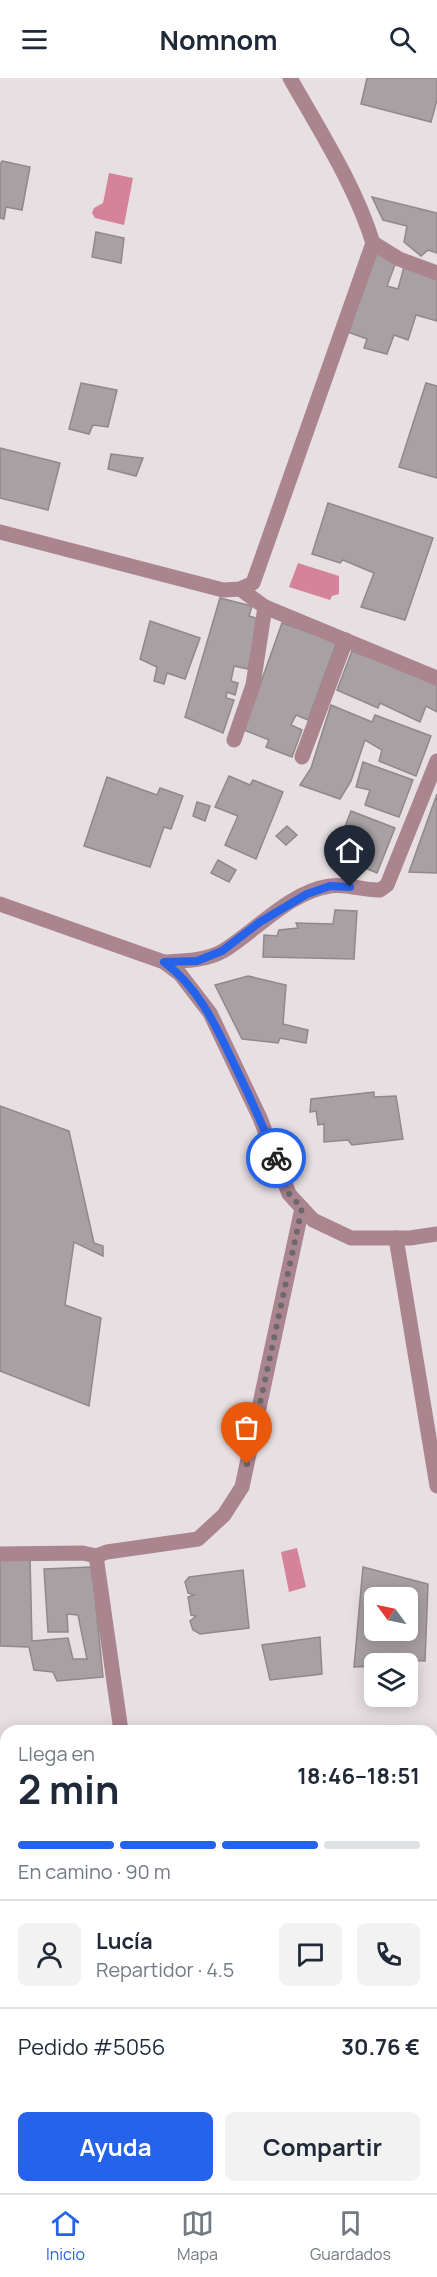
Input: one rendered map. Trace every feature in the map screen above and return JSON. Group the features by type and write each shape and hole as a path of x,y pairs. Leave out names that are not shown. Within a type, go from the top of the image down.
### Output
{"street":[{"path":"0,532 223,590 240,589 253,583 268,546 373,243 367,222 290,78"},
{"path":"373,243 399,260 437,273"},
{"path":"240,589 265,607 437,678"},
{"path":"234,740 253,685 265,607"},
{"path":"302,757 346,640"},
{"path":"164,962 197,961 222,951 260,922 307,894 330,886 380,890 387,885 437,761"},
{"path":"0,904 164,962 180,974 210,1013 260,1118 289,1194 313,1220 351,1238 396,1238 437,1233"},
{"path":"0,1554 83,1553 96,1556 107,1552 198,1539 224,1515 242,1487 302,1208"},
{"path":"396,1238 437,1486"},
{"path":"96,1556 120,1725"}],"shaded area":[{"path":"109,173 133,178 124,225 95,218 92,213 94,208 103,203"},
{"path":"298,563 339,576 339,594 332,596 330,600 289,587"},
{"path":"297,1548 306,1587 289,1592 281,1552"}],"building":[{"path":"367,78 437,78 437,100 431,122 361,104"},
{"path":"2,161 30,167 22,210 6,207 4,219 0,218 0,165"},
{"path":"372,197 437,213 437,253 428,250 421,256 404,242 407,226 383,220"},
{"path":"96,232 124,238 121,263 92,257"},
{"path":"378,250 396,262 387,286 398,289 404,267 437,276 437,321 416,315 408,340 394,335 387,354 364,348 367,339 348,332"},
{"path":"81,383 117,390 108,427 93,425 89,434 69,429"},
{"path":"426,383 437,386 437,478 399,467"},
{"path":"0,448 60,463 48,510 0,498"},
{"path":"111,454 143,458 136,476 108,469"},
{"path":"328,503 433,538 405,620 361,607 374,573 343,560 340,563 312,554"},
{"path":"220,598 252,606 249,616 259,619 248,669 234,666 231,681 238,683 235,695 227,692 226,698 234,700 223,733 185,717"},
{"path":"150,621 200,638 185,679 167,673 164,684 154,681 157,667 140,659"},
{"path":"282,623 337,642 308,720 296,715 291,725 302,730 292,757 266,747 269,740 244,730"},
{"path":"352,651 437,682 437,712 426,706 420,722 380,703 378,708 337,690"},
{"path":"331,705 372,722 375,715 431,736 416,776 379,761 382,750 365,740 351,781 340,799 300,785 311,768"},
{"path":"363,762 413,780 399,817 365,805 370,790 356,787"},
{"path":"229,776 250,785 253,780 283,792 256,859 225,845 238,816 215,807"},
{"path":"107,777 157,795 160,788 183,796 171,829 164,827 150,867 84,846"},
{"path":"437,794 437,873 409,872"},
{"path":"197,802 210,806 205,821 193,816"},
{"path":"351,811 395,828 377,873 334,855"},
{"path":"287,826 297,835 286,845 276,836"},
{"path":"218,860 236,870 229,882 211,873"},
{"path":"335,910 357,911 354,959 263,957 264,935 277,936 279,930 298,928 296,923 333,924"},
{"path":"248,976 286,985 283,1024 308,1030 306,1043 280,1038 278,1043 242,1039 215,985"},
{"path":"374,1092 374,1097 396,1096 403,1139 352,1145 348,1140 324,1142 324,1124 318,1125 316,1111 310,1112 311,1099"},
{"path":"0,1106 69,1131 94,1243 103,1246 103,1256 74,1242 65,1305 101,1318 89,1406 0,1371"},
{"path":"0,1558 30,1558 32,1641 68,1638 73,1659 87,1659 78,1615 67,1614 68,1632 48,1632 44,1569 92,1567 103,1677 57,1681 53,1672 34,1670 29,1647 0,1646"},
{"path":"363,1567 428,1584 425,1661 418,1661 418,1653 364,1653 364,1667 354,1667"},
{"path":"243,1570 249,1628 200,1634 193,1630 190,1621 196,1616 191,1615 188,1597 194,1595 188,1593 185,1582 189,1577"},
{"path":"320,1637 322,1674 270,1680 262,1645"}],"way so far":[{"path":"247,1464 270,1347 302,1208 289,1194 276,1158"}],"route":[{"path":"276,1158 260,1118 210,1013 180,974 164,962 197,961 222,951 260,922 307,894 330,886 350,887"}]}
